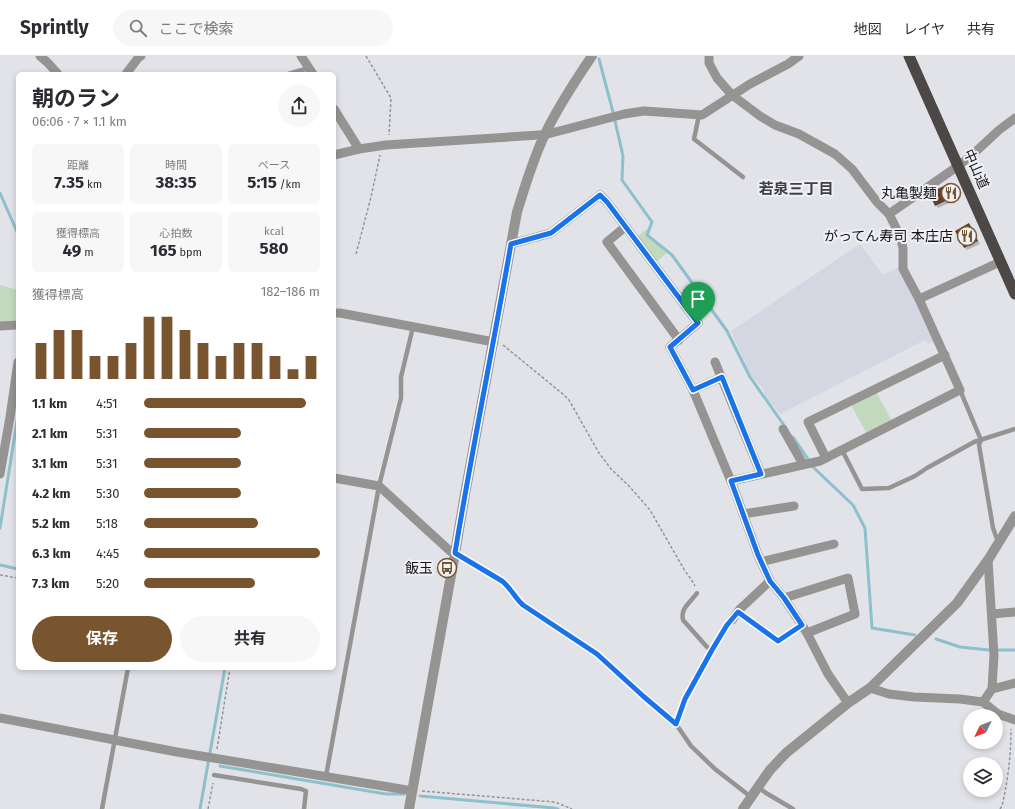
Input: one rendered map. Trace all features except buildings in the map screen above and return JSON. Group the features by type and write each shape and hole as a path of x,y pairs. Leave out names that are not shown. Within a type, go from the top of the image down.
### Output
{"highway":[{"name":"中山道","path":"909,56 1015,294"}],"street":[{"path":"40,56 48,62 56,72"},
{"path":"128,72 141,56"},
{"path":"301,56 311,71"},
{"path":"409,809 517,212 544,135 566,95 592,56"},
{"path":"709,56 709,63 717,78 732,95 760,116 775,125 799,134 835,154 852,169 877,202 889,214 900,236 903,248 903,270 919,299 960,390 826,458 731,481"},
{"path":"336,155 384,145 544,135 624,114 644,111 702,115 750,84 788,64 799,56"},
{"path":"336,111 359,149"},
{"path":"889,214 958,166 1015,118"},
{"path":"511,244 551,233 600,195 607,202 698,323 670,347 693,390 731,481 761,562 770,581 784,598 802,625 828,674 848,703"},
{"path":"625,227 607,242 679,340"},
{"path":"919,299 1000,262"},
{"path":"336,313 494,342"},
{"path":"0,326 16,324"},
{"path":"826,458 808,422 945,355"},
{"path":"715,362 761,474"},
{"path":"0,474 16,376"},
{"path":"693,390 722,377"},
{"path":"783,430 809,463"},
{"path":"336,478 379,486 450,551 455,553"},
{"path":"743,514 794,506"},
{"path":"743,809 770,770 786,753 848,703 870,688 957,604 988,560 1015,516"},
{"path":"761,562 834,544"},
{"path":"988,560 994,655 992,689"},
{"path":"784,598 848,578 855,614 807,633"},
{"path":"732,620 740,609 770,581"},
{"path":"992,614 1015,612"},
{"path":"983,702 992,689 1015,683"},
{"path":"870,688 889,694 983,702 998,714 1013,719"},
{"path":"0,718 217,758 412,790"}],"lane":[{"path":"699,115 694,139 743,177"},
{"path":"326,776 379,486 401,398 401,377 413,327"},
{"path":"960,390 981,440 980,445 993,528 998,544"},
{"path":"842,450 862,489 889,488 915,476 974,442 1015,429"},
{"path":"455,553 502,581 509,587 523,605 597,654 676,724 691,746 715,769 751,797"},
{"path":"697,593 682,612 683,620 707,647 712,650"},
{"path":"738,612 778,641 802,625"},
{"path":"676,724 685,699 712,650 727,625 732,620"},
{"path":"102,809 128,670"},
{"path":"214,775 301,789 306,791 304,809"},
{"path":"758,787 793,809"}],"path":[{"path":"356,254 371,197 380,152 384,145 391,98 366,56"},
{"path":"494,342 502,344 569,400 599,453 611,469 640,498 653,514 691,579 697,593"},
{"path":"0,575 16,578"},
{"path":"217,758 230,670"},
{"path":"1000,809 1007,783 1013,719"},
{"path":"208,809 214,775"},
{"path":"412,790 555,802 572,809"}],"shaded area":[{"path":"860,244 883,275 899,267 934,342 928,344 925,340 780,414 767,399 762,387 751,376 731,331"}],"green space":[{"path":"648,228 646,236 667,253 656,262 637,237"},
{"path":"0,285 16,289 16,322 0,323"},
{"path":"876,392 892,421 867,434 851,405"}],"waterway":[{"path":"599,59 613,112"},
{"path":"615,121 623,156 622,180 652,222 647,235 672,255 727,331 750,377 786,428"},
{"path":"0,193 16,229"},
{"path":"0,528 16,428"},
{"path":"793,437 814,468 853,505 865,528 872,628 915,635"},
{"path":"0,565 16,569"},
{"path":"936,639 960,647 989,650"},
{"path":"999,650 1015,650"},
{"path":"200,809 225,670"},
{"path":"220,766 386,794 404,794"},
{"path":"420,796 558,809"}],"place":[{"name":"丸亀製麺","path":"951,193"},
{"name":"がってん寿司 本庄店","path":"967,236"},
{"name":"飯玉","path":"447,568"}],"district":[{"name":"若泉三丁目","path":"796,189"}],"route":[{"path":"600,195 607,202 698,323 670,347 693,390 722,377 761,474 731,481 758,555 770,581 784,598 802,625 778,641 738,612 727,625 712,650 685,699 676,724 597,654 523,605 509,587 502,581 455,553 511,244 551,233 600,195"}]}
